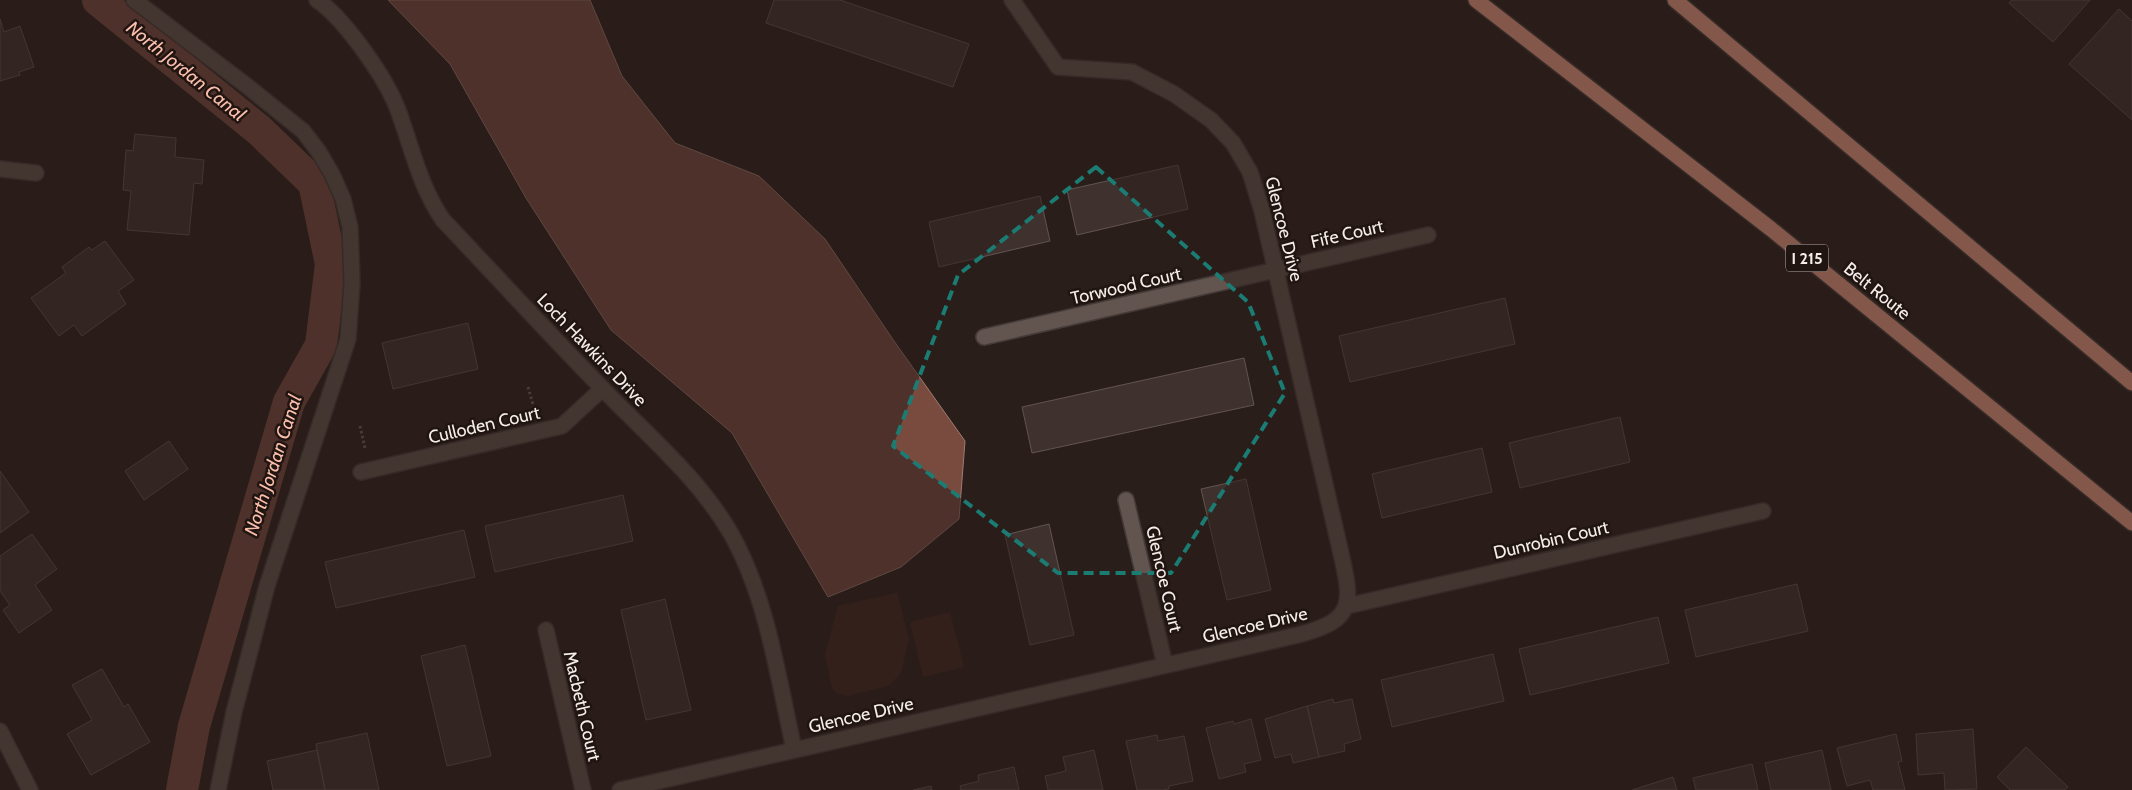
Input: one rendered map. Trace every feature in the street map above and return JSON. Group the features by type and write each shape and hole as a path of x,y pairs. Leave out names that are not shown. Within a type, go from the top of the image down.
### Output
{"highway":[{"name":"Belt Route","path":"1476,0 1771,229 2132,523"},
{"path":"1675,0 2132,383"}],"street":[{"path":"134,0 303,131 319,152 332,174 343,199 350,227 352,283 348,339 267,586 234,712 218,790"},
{"name":"Loch Hawkins Drive","path":"317,0 325,6 359,45 381,76 398,108 425,190 443,220 602,388 673,458 712,505 730,532 744,561 760,606 794,749"},
{"name":"Glencoe Drive","path":"620,790 1315,631 1330,625 1347,606 1348,591 1342,559 1262,211 1250,172 1233,143 1211,120 1174,94 1132,72 1058,67 1012,0"},
{"path":"0,169 36,173"},
{"name":"Fife Court","path":"1276,270 1428,235"},
{"name":"Torwood Court","path":"984,337 1276,270"},
{"name":"Culloden Court","path":"361,472 562,426 602,388"},
{"name":"Glencoe Court","path":"1126,500 1164,665"},
{"name":"Dunrobin Court","path":"1347,606 1763,511"},
{"name":"Macbeth Court","path":"546,630 583,790"},
{"path":"0,731 30,790"}],"highlighted area":[{"path":"1096,167 1248,302 1285,393 1171,573 1058,573 893,446 958,275"}],"shaded area":[{"path":"388,0 590,0 622,76 675,143 759,176 825,239 965,441 959,519 901,567 828,597 732,433 611,330 526,198 450,64"},
{"path":"897,593 909,639 901,673 888,686 847,696 836,693 832,688 825,654 838,606"},
{"path":"950,612 964,667 923,677 910,622"}],"building":[{"path":"774,0 840,0 969,44 953,87 766,23"},
{"path":"2012,0 2090,0 2053,42 2009,3"},
{"path":"2119,9 2132,21 2132,120 2069,64"},
{"path":"0,19 4,32 20,26 34,67 19,72 20,75 0,81"},
{"path":"135,134 176,138 175,157 204,160 202,184 194,183 189,235 127,230 131,191 123,190 126,150 133,151"},
{"path":"1178,165 1188,209 1077,235 1067,190"},
{"path":"1040,196 1050,241 939,267 929,222"},
{"path":"105,241 134,280 118,291 126,304 82,336 74,325 59,336 31,298 66,273 62,267 89,247 92,250"},
{"path":"1505,298 1515,344 1350,382 1339,336"},
{"path":"468,323 478,369 393,389 382,343"},
{"path":"1244,358 1254,405 1032,453 1022,407"},
{"path":"1620,417 1630,462 1520,488 1509,443"},
{"path":"169,441 188,469 144,500 125,471"},
{"path":"1482,448 1492,492 1382,518 1372,474"},
{"path":"0,471 29,512 0,533"},
{"path":"1246,479 1271,590 1227,600 1201,489"},
{"path":"623,495 633,541 495,572 485,526"},
{"path":"1049,524 1074,635 1030,645 1005,535"},
{"path":"464,530 475,577 336,608 325,562"},
{"path":"32,534 57,569 35,585 52,610 19,633 3,610 10,605 0,591 0,556"},
{"path":"1797,584 1808,631 1696,657 1685,610"},
{"path":"665,599 691,710 646,720 621,610"},
{"path":"1658,617 1669,663 1530,695 1519,649"},
{"path":"465,645 491,756 447,766 421,656"},
{"path":"1493,654 1504,701 1392,727 1381,680"},
{"path":"102,669 124,707 128,704 150,742 91,775 67,734 92,720 72,685"},
{"path":"1333,699 1334,703 1352,699 1361,739 1344,744 1345,751 1319,757 1307,706"},
{"path":"1307,706 1319,757 1293,763 1291,754 1275,758 1265,719"},
{"path":"1251,719 1261,760 1244,764 1246,772 1219,779 1206,728 1233,721 1234,724"},
{"path":"1973,729 1977,789 1945,790 1944,773 1918,775 1916,734"},
{"path":"367,733 379,790 325,790 316,744"},
{"path":"1896,734 1902,761 1898,762 1905,790 1873,790 1870,780 1847,786 1837,748"},
{"path":"1157,735 1158,741 1184,736 1193,781 1169,786 1169,789 1163,790 1137,790 1126,741"},
{"path":"2026,747 2068,787 2065,790 2010,790 1997,777"},
{"path":"317,750 325,790 273,790 267,761"},
{"path":"1094,750 1103,790 1048,790 1045,776 1066,771 1063,757"},
{"path":"1822,750 1831,790 1771,790 1765,763"},
{"path":"1752,764 1758,790 1696,790 1693,778"},
{"path":"1014,767 1019,790 961,790 960,786 979,781 978,775"},
{"path":"1673,777 1677,790 1632,790"},
{"path":"931,786 932,790 913,790"}],"waterway":[{"name":"North Jordan Canal","path":"98,0 259,130 314,183 331,264 321,345 289,402 194,726 182,790"}]}
